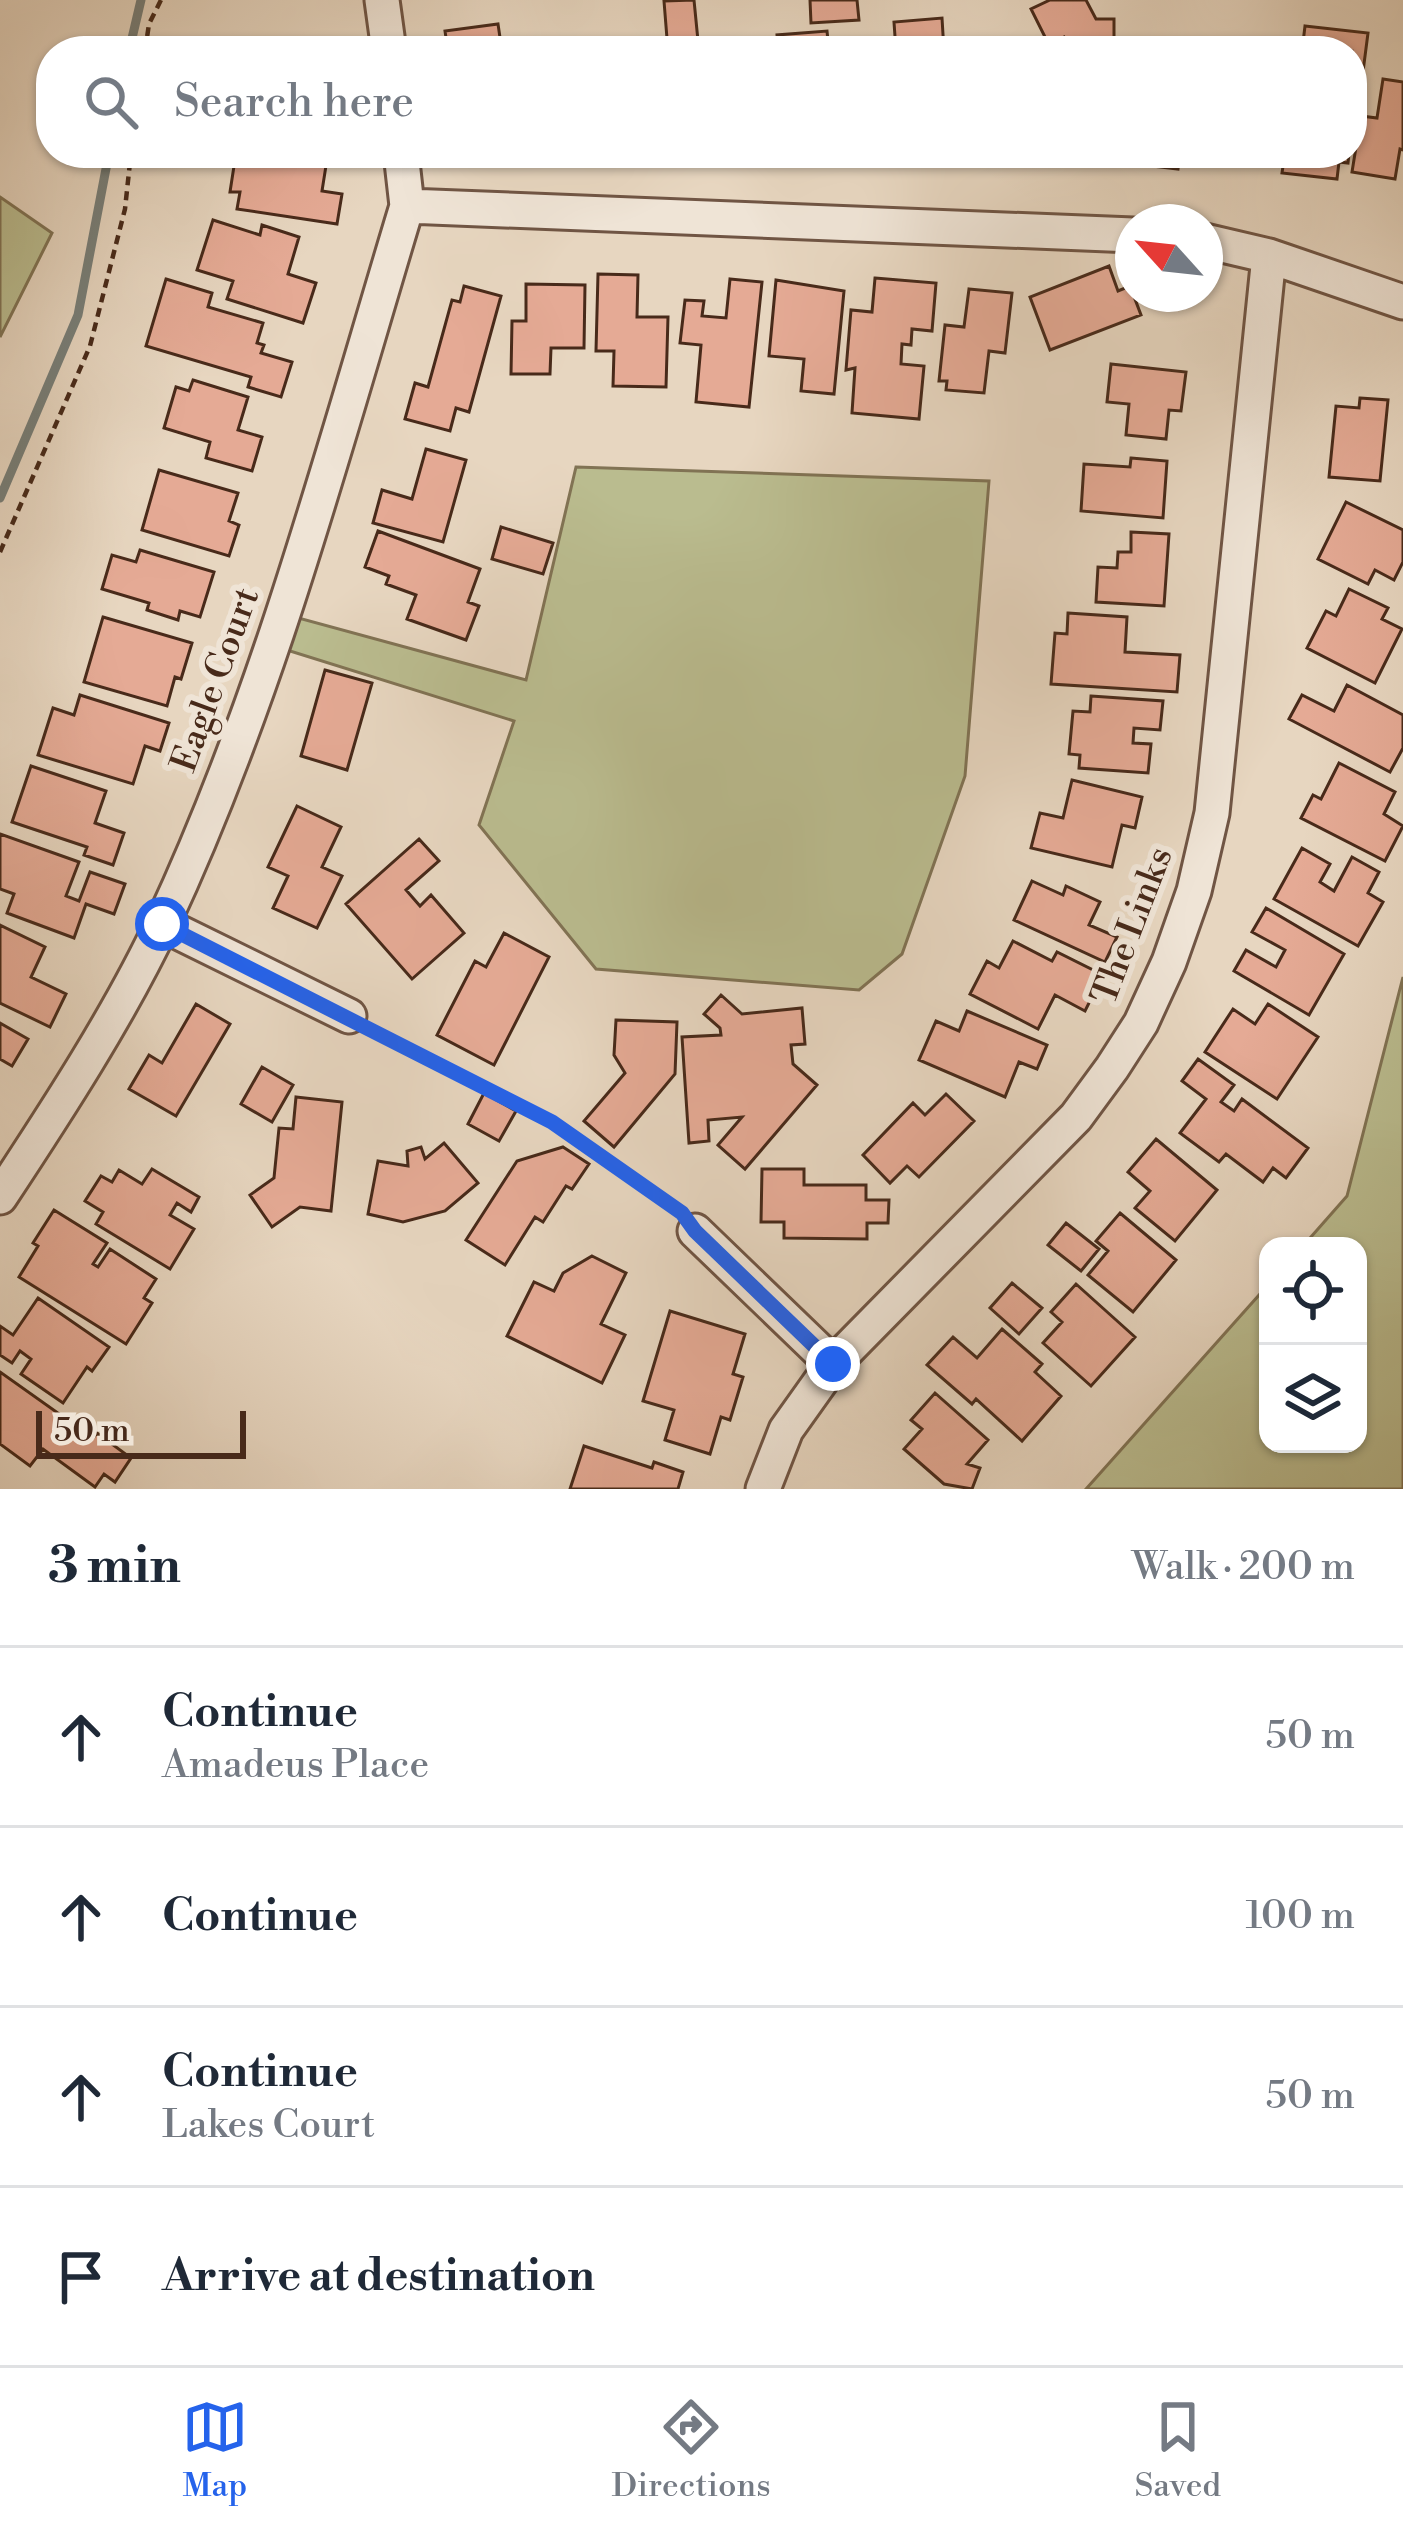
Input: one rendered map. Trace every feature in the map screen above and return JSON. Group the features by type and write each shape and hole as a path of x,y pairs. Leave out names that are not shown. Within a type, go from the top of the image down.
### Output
{"street":[{"path":"382,0 386,36"},
{"name":"Eagle Court","path":"0,1197 57,1111 162,924 269,663 407,206 402,168"},
{"path":"407,206 1115,234"},
{"path":"1223,245 1403,302"},
{"name":"The Links","path":"763,1489 786,1430 833,1364 1076,1118 1141,1023 1169,962 1194,891 1212,813 1269,256"},
{"path":"162,924 349,1016"},
{"path":"695,1231 833,1364"}],"path":[{"path":"147,36 161,0"},
{"path":"0,552 90,346 125,209 129,168"},
{"path":"349,1016 552,1122 682,1213 695,1231"}],"green space":[{"path":"0,197 52,233 0,337"},
{"path":"576,467 989,481 965,776 902,954 859,990 596,969 479,825 514,721 274,646 284,614 526,680"},
{"path":"1403,977 1403,1489 1086,1489 1259,1295 1259,1453 1367,1453 1367,1237 1311,1237 1347,1196"}],"building":[{"path":"694,0 698,36 667,36 664,1"},
{"path":"810,0 857,0 859,20 811,23"},
{"path":"1050,0 1086,0 1096,19 1114,19 1114,36 1044,36 1031,9"},
{"path":"942,18 943,36 895,36 894,22"},
{"path":"498,24 500,36 446,36 445,31"},
{"path":"1305,26 1368,33 1367,41 1367,36 1304,36"},
{"path":"827,31 828,36 777,36"},
{"path":"1383,79 1403,82 1403,150 1395,179 1352,172 1353,168 1367,168 1367,117 1377,118"},
{"path":"234,168 326,168 322,191 342,194 337,224 237,209 240,192 230,192"},
{"path":"1283,168 1338,168 1337,179 1282,173"},
{"path":"213,220 260,235 262,225 299,237 288,274 316,283 303,323 227,299 233,281 197,270"},
{"path":"1109,266 1115,283 1115,312 1141,315 1050,350 1030,297"},
{"path":"598,274 638,275 637,317 668,317 666,387 613,386 614,351 596,351"},
{"path":"875,278 936,283 932,331 912,329 911,345 902,344 901,364 924,366 919,419 852,413 855,368 846,370 851,310 872,312"},
{"path":"166,279 212,293 208,307 263,323 257,343 264,345 261,353 292,362 281,397 248,387 251,377 146,346"},
{"path":"730,279 762,282 749,407 696,402 701,345 680,343 685,300 704,301 702,316 726,318"},
{"path":"776,280 844,291 834,394 801,391 804,359 769,356"},
{"path":"526,284 585,285 584,348 551,348 550,374 511,374 512,321 526,321"},
{"path":"464,286 501,296 469,412 456,408 450,431 405,419 415,383 428,387 452,300 460,302"},
{"path":"969,289 1012,293 1005,353 989,351 984,393 946,390 947,381 939,381 945,325 964,327"},
{"path":"1111,364 1186,372 1181,411 1169,410 1166,439 1126,435 1129,404 1107,402"},
{"path":"193,380 248,397 238,430 262,437 252,471 206,458 210,442 164,428 176,387 189,391"},
{"path":"1360,398 1388,400 1380,481 1329,477 1336,406 1359,408"},
{"path":"426,449 466,460 443,542 373,523 382,490 412,499"},
{"path":"1131,458 1167,461 1163,518 1081,511 1084,464 1130,467"},
{"path":"159,470 238,493 229,521 239,525 229,556 142,530"},
{"path":"1346,502 1403,530 1403,562 1394,580 1375,570 1368,584 1318,559"},
{"path":"501,527 553,543 543,574 492,559"},
{"path":"378,531 480,569 468,602 479,606 466,640 407,619 416,595 386,584 389,576 365,567"},
{"path":"1131,532 1169,534 1164,606 1096,602 1098,567 1117,568 1118,552 1131,552"},
{"path":"140,550 214,572 200,617 180,611 178,620 147,610 149,603 102,589 112,555 136,562"},
{"path":"1349,589 1388,608 1382,619 1402,629 1375,683 1307,648 1326,611 1336,616"},
{"path":"1068,613 1127,617 1125,652 1180,655 1177,692 1051,684 1055,633 1067,634"},
{"path":"103,617 192,643 167,706 84,682"},
{"path":"325,670 372,683 347,770 301,756"},
{"path":"1347,685 1403,715 1403,748 1390,772 1289,719 1302,695 1334,711"},
{"path":"80,695 169,723 160,751 145,746 133,784 38,755 53,708 74,715"},
{"path":"1091,696 1163,701 1160,730 1134,728 1133,743 1151,744 1148,773 1079,768 1080,755 1069,754 1073,711 1090,712"},
{"path":"1339,763 1395,792 1384,814 1403,826 1385,861 1301,818 1313,795 1321,799"},
{"path":"31,766 106,791 95,823 124,833 113,865 84,855 87,847 12,822"},
{"path":"1072,780 1142,797 1135,828 1122,825 1112,867 1031,848 1040,813 1063,818"},
{"path":"297,806 341,827 322,867 342,876 317,928 273,908 288,876 268,867"},
{"path":"0,834 79,862 66,896 79,901 90,872 125,884 114,914 86,904 74,938 7,913 14,894 0,889"},
{"path":"419,839 439,861 406,890 420,906 431,895 464,933 412,979 346,904"},
{"path":"1302,848 1330,864 1320,882 1334,891 1352,857 1379,872 1368,893 1383,902 1358,946 1274,899"},
{"path":"1032,881 1063,895 1066,886 1100,902 1089,925 1117,937 1105,962 1014,920"},
{"path":"1266,908 1344,954 1309,1015 1234,971 1246,950 1276,967 1285,950 1252,932"},
{"path":"0,925 45,947 31,977 66,994 50,1027 0,1003"},
{"path":"504,933 549,957 494,1065 437,1035 475,961 486,967"},
{"path":"1013,941 1052,961 1057,952 1103,975 1085,1011 1055,995 1038,1029 970,994 987,961 999,968"},
{"path":"721,995 742,1014 802,1008 805,1044 791,1045 793,1064 817,1085 745,1169 718,1145 742,1117 708,1120 709,1141 689,1143 682,1037 721,1035 720,1028 704,1014"},
{"path":"196,1004 230,1024 176,1116 129,1089 149,1055 162,1063"},
{"path":"1268,1004 1318,1037 1277,1099 1205,1052 1233,1009 1255,1024"},
{"path":"967,1011 1047,1045 1037,1069 1019,1062 1005,1097 919,1060 936,1021 959,1031"},
{"path":"616,1020 677,1022 675,1074 614,1147 584,1121 625,1073 614,1055"},
{"path":"0,1023 28,1039 12,1066 0,1059"},
{"path":"1198,1059 1234,1085 1221,1102 1234,1111 1242,1099 1308,1148 1286,1178 1273,1168 1263,1182 1226,1154 1219,1162 1180,1133 1206,1099 1182,1081"},
{"path":"262,1067 293,1085 272,1122 241,1104"},
{"path":"484,1093 516,1111 499,1141 468,1124"},
{"path":"946,1094 974,1121 919,1177 907,1166 890,1183 863,1155 913,1103 925,1115"},
{"path":"296,1097 342,1102 331,1211 300,1207 272,1227 250,1195 274,1178 279,1128 293,1129"},
{"path":"1156,1139 1217,1190 1175,1241 1135,1208 1150,1191 1128,1172"},
{"path":"444,1143 478,1183 445,1211 403,1222 368,1214 378,1161 408,1166 407,1151 421,1147 425,1159"},
{"path":"563,1147 589,1164 572,1189 566,1186 543,1222 535,1217 505,1265 466,1240 517,1161"},
{"path":"152,1169 199,1197 191,1212 177,1203 170,1215 194,1229 170,1269 96,1224 103,1212 85,1201 101,1176 112,1182 119,1170 142,1184"},
{"path":"762,1169 804,1169 804,1185 866,1185 866,1200 889,1200 888,1223 867,1223 867,1239 784,1238 784,1222 761,1222"},
{"path":"54,1210 107,1243 93,1264 98,1267 110,1249 156,1279 144,1298 152,1303 126,1344 19,1277"},
{"path":"1120,1213 1176,1260 1133,1312 1088,1275 1108,1251 1096,1241"},
{"path":"1066,1223 1099,1249 1081,1271 1048,1245"},
{"path":"592,1256 626,1273 601,1324 625,1335 602,1383 507,1336 534,1282 554,1291 563,1273"},
{"path":"1012,1283 1042,1308 1019,1334 990,1308"},
{"path":"1076,1284 1135,1337 1091,1386 1043,1343 1062,1322 1051,1312"},
{"path":"38,1298 109,1347 92,1371 87,1367 63,1403 21,1374 31,1359 20,1351 12,1363 0,1355 0,1326 13,1335"},
{"path":"670,1311 745,1334 733,1374 743,1377 730,1420 721,1417 710,1454 665,1440 674,1410 643,1401"},
{"path":"1002,1329 1042,1364 1035,1372 1061,1396 1022,1441 976,1399 972,1404 927,1365 953,1337 977,1358"},
{"path":"0,1372 93,1438 97,1433 131,1458 115,1482 104,1474 95,1487 43,1449 30,1466 0,1444"},
{"path":"935,1393 988,1440 967,1464 980,1468 972,1489 944,1484 904,1449 922,1429 911,1420"},
{"path":"584,1446 652,1468 654,1462 683,1472 678,1489 570,1489"}],"waterway":[{"path":"133,36 141,0"},
{"path":"0,498 78,315 106,168"}],"route":[{"path":"162,924 552,1122 682,1213 833,1364"}]}
